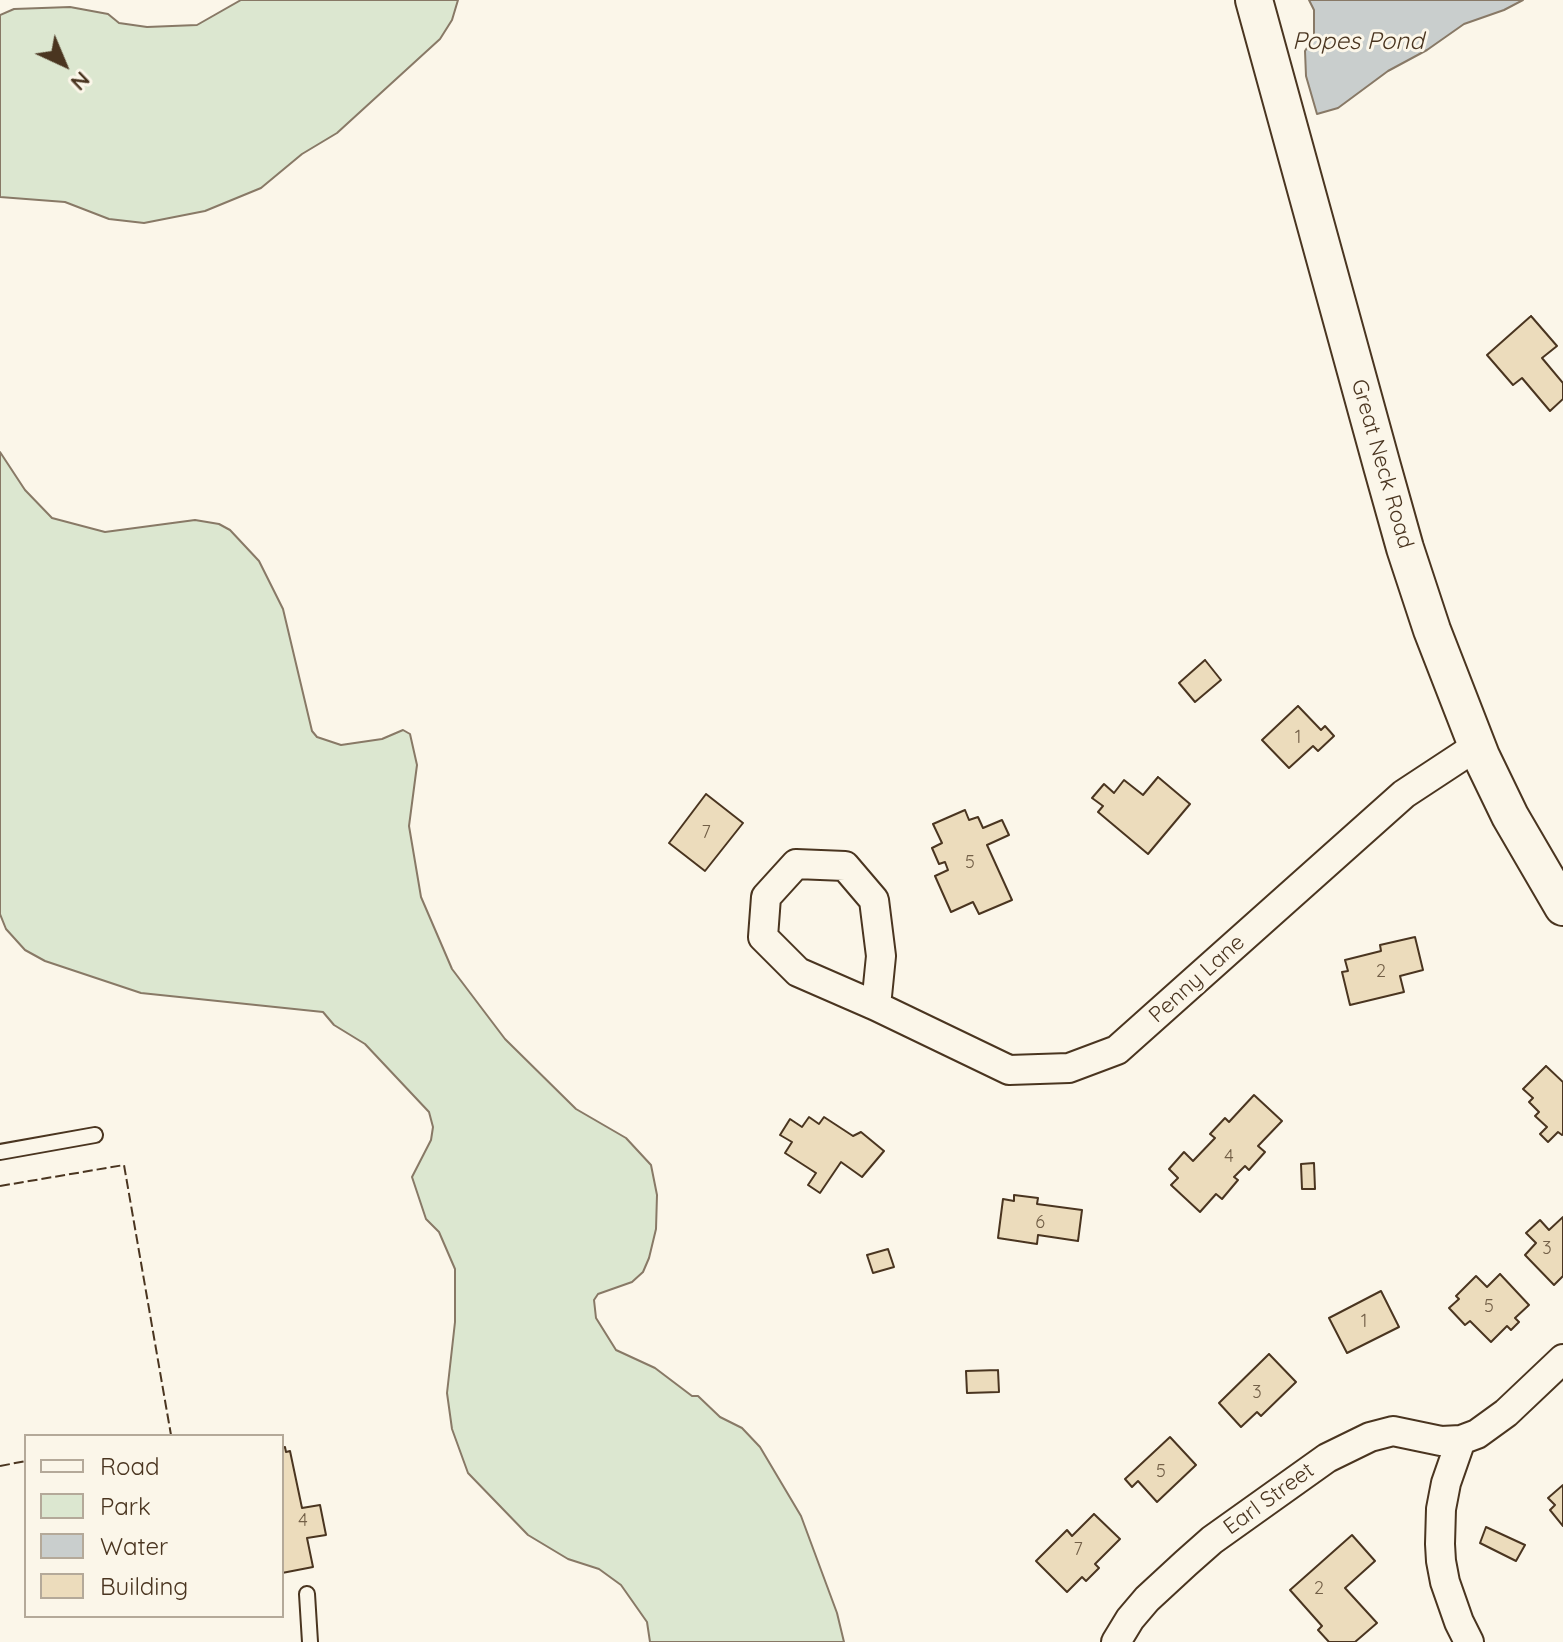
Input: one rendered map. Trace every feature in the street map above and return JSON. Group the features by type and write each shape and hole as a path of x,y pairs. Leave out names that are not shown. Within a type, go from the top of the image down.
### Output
{"street":[{"name":"Great Neck Road","path":"1254,0 1405,548 1432,630 1477,746 1510,816 1563,907"},
{"name":"Penny Lane","path":"876,1006 881,956 874,900 845,866 796,864 766,897 763,937 798,972 1009,1070 1069,1068 1117,1050 1404,794 1477,746"},
{"path":"1469,1642 1448,1592 1441,1561 1441,1509 1446,1483 1461,1440 1492,1425 1563,1359"},
{"name":"Earl Street","path":"1116,1642 1147,1599 1212,1540 1327,1458 1370,1437 1393,1431 1430,1440 1461,1440"}],"lane":[{"path":"0,1152 95,1135"},
{"path":"307,1594 310,1642"}],"green space":[{"path":"241,0 458,0 452,20 440,39 337,133 302,154 261,188 205,211 144,223 109,219 65,202 0,197 0,15 14,9 70,7 108,14 119,23 147,27 197,25"},
{"path":"0,452 25,490 52,518 105,532 195,520 219,524 230,530 259,561 283,609 312,731 317,737 341,745 382,739 403,730 410,734 417,765 409,826 421,897 452,969 505,1039 576,1109 626,1138 651,1165 657,1195 656,1229 649,1258 643,1272 632,1282 598,1294 594,1300 596,1318 616,1350 655,1368 692,1396 698,1396 720,1417 742,1428 760,1447 801,1516 837,1613 844,1642 650,1642 647,1622 621,1585 599,1569 568,1559 528,1535 468,1473 452,1429 447,1393 455,1322 455,1269 439,1232 426,1219 412,1177 431,1140 433,1127 429,1112 365,1044 334,1025 323,1012 141,993 45,961 25,950 6,929 0,914"}],"water":[{"name":"Popes Pond","path":"1309,0 1523,0 1464,24 1427,50 1388,71 1338,108 1317,114 1306,76 1305,51 1314,37 1314,10"}],"building":[{"path":"1531,316 1557,346 1542,358 1563,383 1563,399 1550,411 1522,378 1513,385 1487,355"},
{"path":"1205,660 1221,680 1195,702 1179,683"},
{"path":"1298,706 1321,730 1325,726 1334,736 1318,751 1313,746 1289,768 1262,740"},
{"path":"1158,777 1190,804 1148,854 1098,812 1103,806 1092,798 1104,784 1114,793 1124,780 1143,795"},
{"path":"706,794 743,823 705,871 669,843"},
{"path":"965,810 969,820 978,817 983,828 1002,820 1009,835 987,845 1012,900 979,914 973,902 951,912 935,876 948,870 945,862 939,864 932,848 942,843 933,824"},
{"path":"1415,937 1423,970 1400,976 1404,992 1350,1005 1342,972 1348,971 1345,960 1381,951 1380,945"},
{"path":"1546,1066 1563,1082 1563,1134 1558,1132 1548,1142 1540,1134 1547,1127 1535,1116 1539,1112 1529,1102 1533,1098 1523,1089"},
{"path":"1254,1095 1282,1121 1258,1146 1265,1152 1249,1170 1245,1166 1234,1177 1238,1180 1222,1199 1216,1194 1200,1212 1171,1185 1178,1178 1169,1169 1184,1152 1193,1161 1215,1138 1210,1134 1225,1118 1229,1122"},
{"path":"809,1117 819,1124 824,1117 853,1136 861,1132 884,1151 862,1177 841,1162 820,1193 808,1185 816,1173 785,1153 792,1142 780,1135 790,1119 802,1127"},
{"path":"1314,1163 1315,1189 1302,1189 1301,1164"},
{"path":"1014,1195 1038,1198 1037,1204 1082,1210 1078,1241 1038,1235 1037,1244 998,1238 1003,1199 1014,1201"},
{"path":"1563,1217 1563,1276 1554,1285 1525,1255 1536,1243 1526,1233 1540,1220 1549,1230"},
{"path":"888,1249 894,1267 873,1273 867,1255"},
{"path":"1500,1274 1529,1305 1515,1318 1519,1322 1511,1330 1507,1326 1491,1342 1470,1321 1465,1325 1449,1308 1476,1276 1487,1287"},
{"path":"1381,1291 1399,1327 1347,1353 1329,1318"},
{"path":"1269,1354 1296,1382 1261,1416 1257,1412 1241,1427 1219,1403"},
{"path":"998,1370 999,1392 967,1393 966,1371"},
{"path":"1170,1437 1196,1465 1157,1502 1138,1481 1132,1487 1125,1479"},
{"path":"284,1447 286,1452 290,1451 302,1508 320,1505 326,1535 307,1538 313,1567 284,1573"},
{"path":"1563,1485 1563,1526 1550,1510 1555,1505 1548,1498"},
{"path":"1094,1514 1120,1539 1095,1564 1099,1568 1086,1581 1082,1577 1067,1592 1036,1561 1067,1530 1072,1536"},
{"path":"1486,1527 1525,1545 1516,1561 1480,1543"},
{"path":"1352,1535 1375,1561 1345,1588 1377,1623 1355,1642 1329,1642 1318,1630 1322,1626 1290,1590"}],"fence":[{"path":"0,1186 124,1165 171,1434"},
{"path":"0,1466 24,1461"}]}
